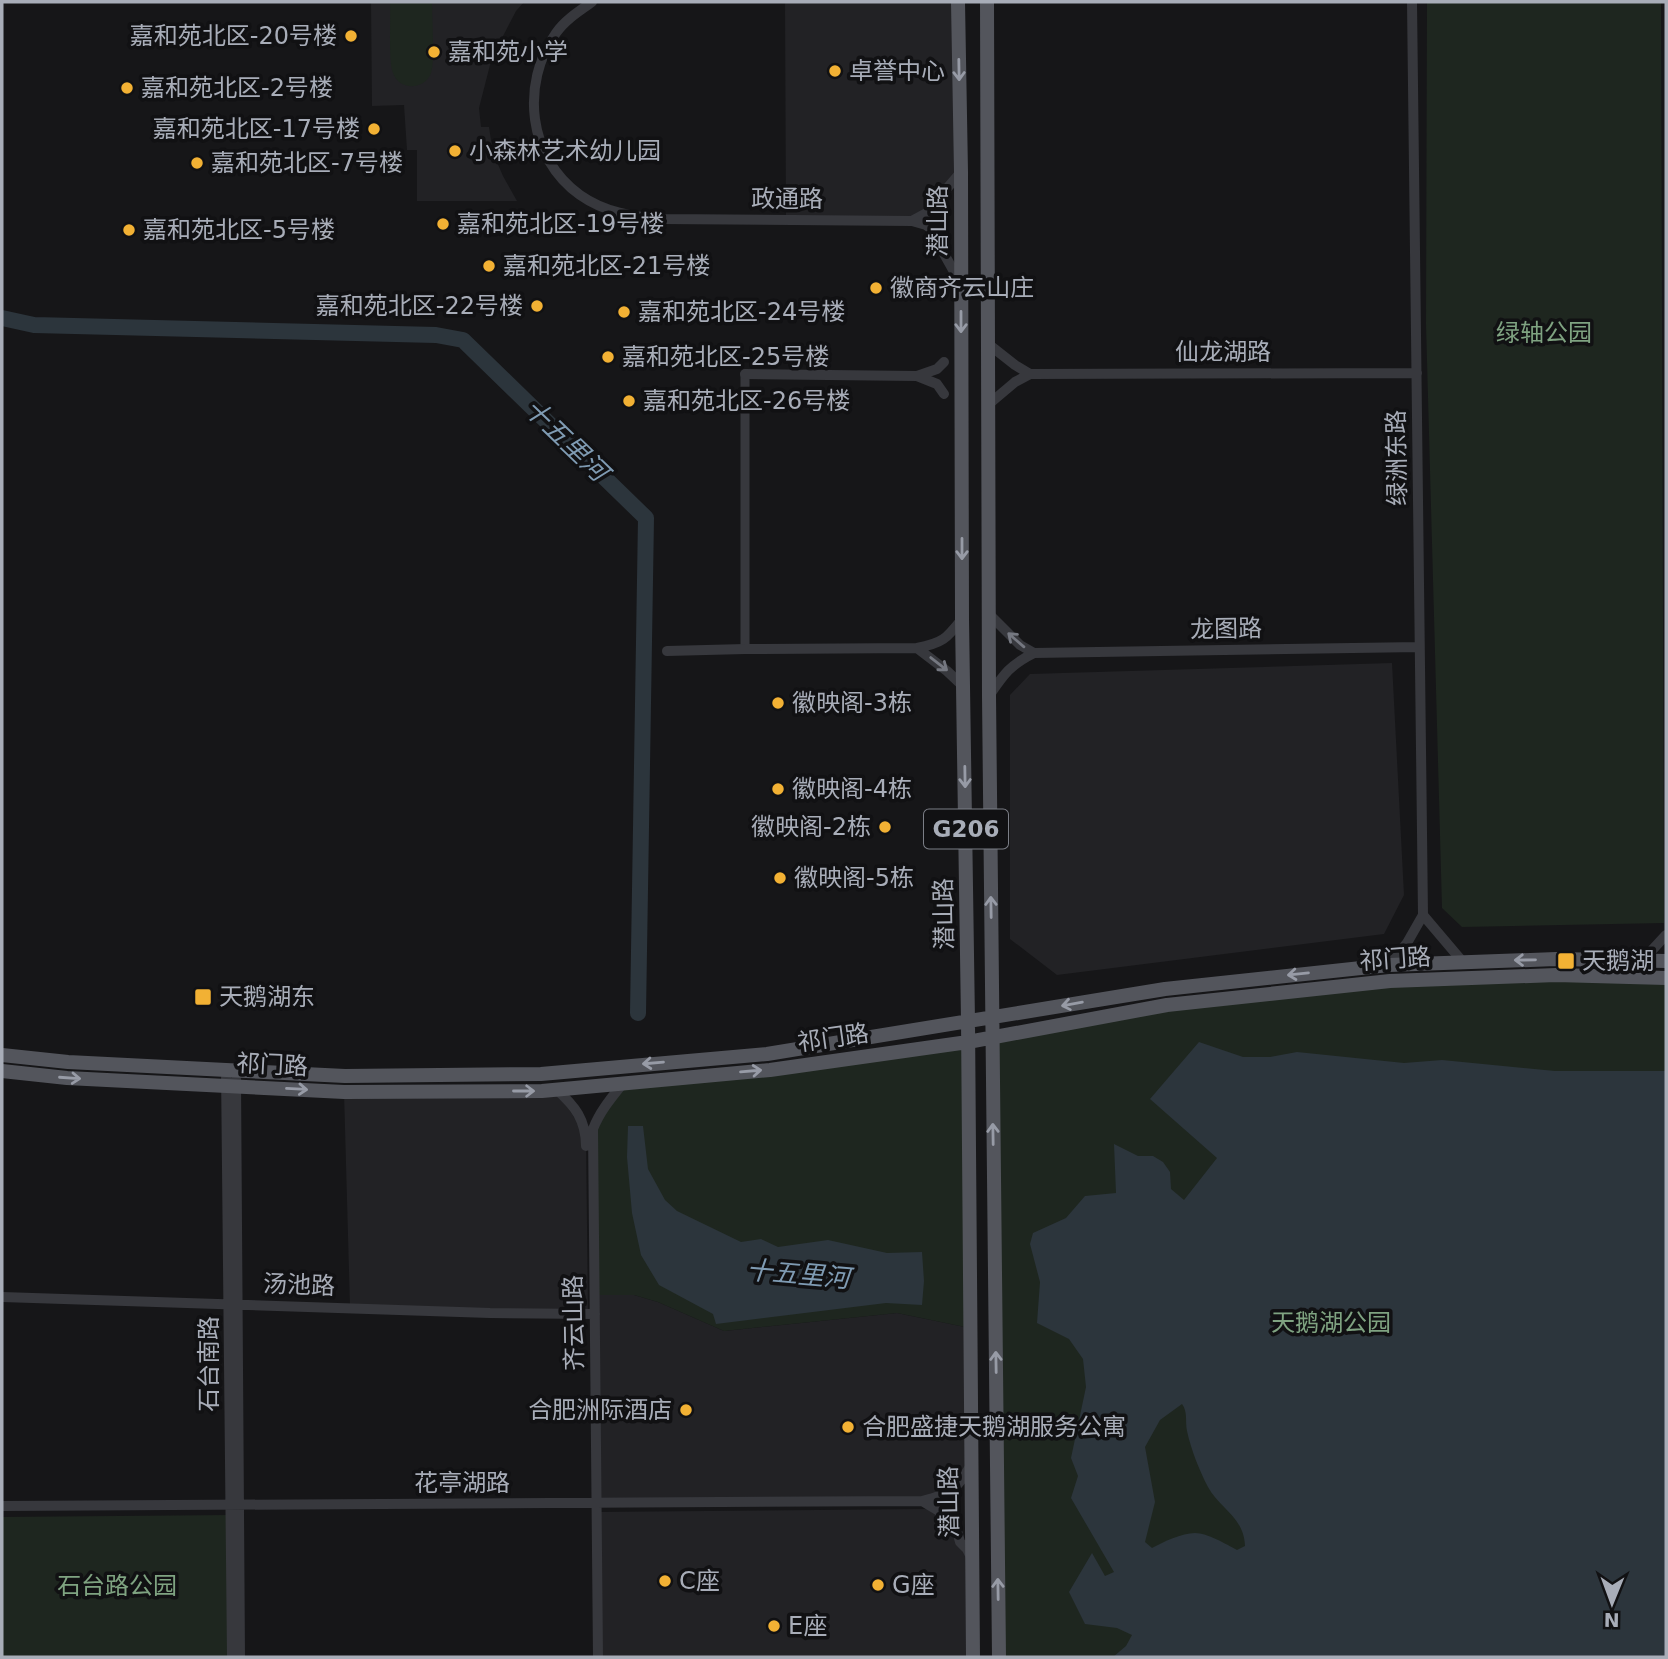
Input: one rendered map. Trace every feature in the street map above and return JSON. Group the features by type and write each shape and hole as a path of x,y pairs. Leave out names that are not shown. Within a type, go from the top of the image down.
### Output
{"main road":[{"name":"潜山路","path":"987,2 989,696 999,1657"},
{"name":"潜山路","path":"957,4 961,172 962,619 973,1657"},
{"name":"祁门路","path":"2,1055 68,1062 345,1076 541,1074 768,1054 1165,989 1389,965 1556,959 1666,961"},
{"name":"祁门路","path":"2,1071 67,1078 344,1092 530,1091 769,1070 968,1042 1167,1005 1390,981 1556,975 1666,978"}],"street":[{"name":"政通路","path":"592,2 573,15 557,31 547,47 534,83 534,124 541,144 564,181 579,195 598,206 640,218 912,221"},
{"name":"绿洲东路","path":"1412,2 1423,915"},
{"path":"912,221 943,201 943,193 961,172"},
{"path":"912,221 926,225 943,238 943,252 961,284"},
{"path":"988,342 1030,374"},
{"path":"745,649 745,374 917,376 937,369 944,362"},
{"name":"仙龙湖路","path":"1030,374 1417,373"},
{"path":"989,404 1015,382 1030,374"},
{"path":"917,376 937,384 944,394"},
{"path":"989,614 1020,645 1034,653"},
{"path":"667,651 917,648 937,644 947,638 962,619"},
{"path":"917,648 964,687"},
{"name":"龙图路","path":"1034,653 1419,648"},
{"path":"989,696 1006,671 1034,653"},
{"path":"1389,965 1407,943 1423,915 1462,961"},
{"path":"1642,961 1666,935"},
{"name":"石台南路","path":"231,1070 235,1505 240,1657"},
{"name":"齐云山路","path":"598,1657 591,1317 593,1129 604,1107 624,1082"},
{"path":"556,1089 579,1113 586,1136 591,1317"},
{"name":"汤池路","path":"2,1297 233,1307"},
{"name":"汤池路","path":"2,1305 233,1307 591,1317"},
{"name":"花亭湖路","path":"2,1506 922,1502 947,1495 959,1485 971,1464"},
{"path":"922,1502 948,1517 956,1527 960,1542 967,1549 972,1561"},
{"path":"591,1657 593,1503"},
{"name":"石台南路","path":"232,1657 235,1505"}],"shaded area":[{"name":"嘉和苑小学","path":"371,2 524,2 516,11 490,65 479,108 481,127 489,127 493,153 517,201 417,201 417,150 407,150 404,105 372,106"},
{"path":"785,2 954,2 961,172 943,201 912,221 786,220"},
{"path":"1392,663 1404,895 1384,934 1057,975 1010,939 1010,695 1030,674"},
{"path":"556,1089 586,1136 588,1314 350,1307 344,1092"},
{"path":"594,1295 634,1295 658,1302 724,1331 897,1313 970,1328 972,1464 959,1485 922,1501 596,1503"},
{"path":"930,1509 949,1517 967,1549 973,1657 598,1657 596,1512"}],"green space":[{"path":"390,2 432,2 431,73 428,79 418,85 401,83 393,73"},
{"name":"绿轴公园","path":"1427,2 1661,2 1664,923 1462,927 1442,908 1426,324"},
{"name":"天鹅湖公园","path":"1666,978 1666,1657 999,1657 992,1037 1167,1005 1402,980"},
{"path":"968,1042 970,1328 897,1313 724,1331 658,1302 634,1295 594,1295 597,1118 624,1082"},
{"name":"石台路公园","path":"231,1515 232,1657 2,1657 2,1517"}],"water":[{"name":"天鹅湖公园","path":"1199,1042 1243,1057 1270,1057 1297,1052 1404,1063 1442,1060 1555,1071 1666,1071 1666,1657 1113,1657 1126,1646 1132,1635 1117,1628 1085,1624 1069,1592 1092,1553 1105,1576 1114,1572 1071,1498 1078,1476 1071,1458 1086,1387 1083,1359 1069,1339 1037,1323 1040,1282 1030,1244 1033,1233 1066,1218 1085,1196 1116,1193 1114,1144 1138,1156 1153,1156 1163,1162 1170,1172 1171,1189 1184,1200 1217,1158 1150,1099","holes":["1182,1404 1186,1427 1201,1474 1213,1495 1236,1520 1244,1536 1245,1546 1237,1550 1200,1533 1179,1536 1152,1548 1145,1542 1155,1502 1145,1447 1160,1420"]},
{"path":"628,1126 643,1126 648,1169 665,1200 677,1211 741,1242 761,1239 778,1247 828,1240 887,1253 922,1252 922,1305 886,1303 716,1324 713,1314 659,1285 641,1255 632,1213 627,1157"}],"waterway":[{"name":"十五里河","path":"2,318 34,325 436,335 463,340 646,518 638,1013"}],"place":[{"name":"嘉和苑北区-20号楼","path":"351,36"},
{"name":"嘉和苑小学","path":"434,52"},
{"name":"卓誉中心","path":"835,71"},
{"name":"嘉和苑北区-2号楼","path":"127,88"},
{"name":"嘉和苑北区-17号楼","path":"374,129"},
{"name":"小森林艺术幼儿园","path":"455,151"},
{"name":"嘉和苑北区-7号楼","path":"197,163"},
{"name":"嘉和苑北区-19号楼","path":"443,224"},
{"name":"嘉和苑北区-5号楼","path":"129,230"},
{"name":"嘉和苑北区-21号楼","path":"489,266"},
{"name":"徽商齐云山庄","path":"876,288"},
{"name":"嘉和苑北区-22号楼","path":"537,306"},
{"name":"嘉和苑北区-24号楼","path":"624,312"},
{"name":"嘉和苑北区-25号楼","path":"608,357"},
{"name":"嘉和苑北区-26号楼","path":"629,401"},
{"name":"徽映阁-3栋","path":"778,703"},
{"name":"徽映阁-4栋","path":"778,789"},
{"name":"徽映阁-2栋","path":"885,827"},
{"name":"徽映阁-5栋","path":"780,878"},
{"name":"天鹅湖","path":"1566,961"},
{"name":"天鹅湖东","path":"203,997"},
{"name":"合肥洲际酒店","path":"686,1410"},
{"name":"合肥盛捷天鹅湖服务公寓","path":"848,1427"},
{"name":"C座","path":"665,1581"},
{"name":"G座","path":"878,1585"},
{"name":"E座","path":"774,1626"}]}
